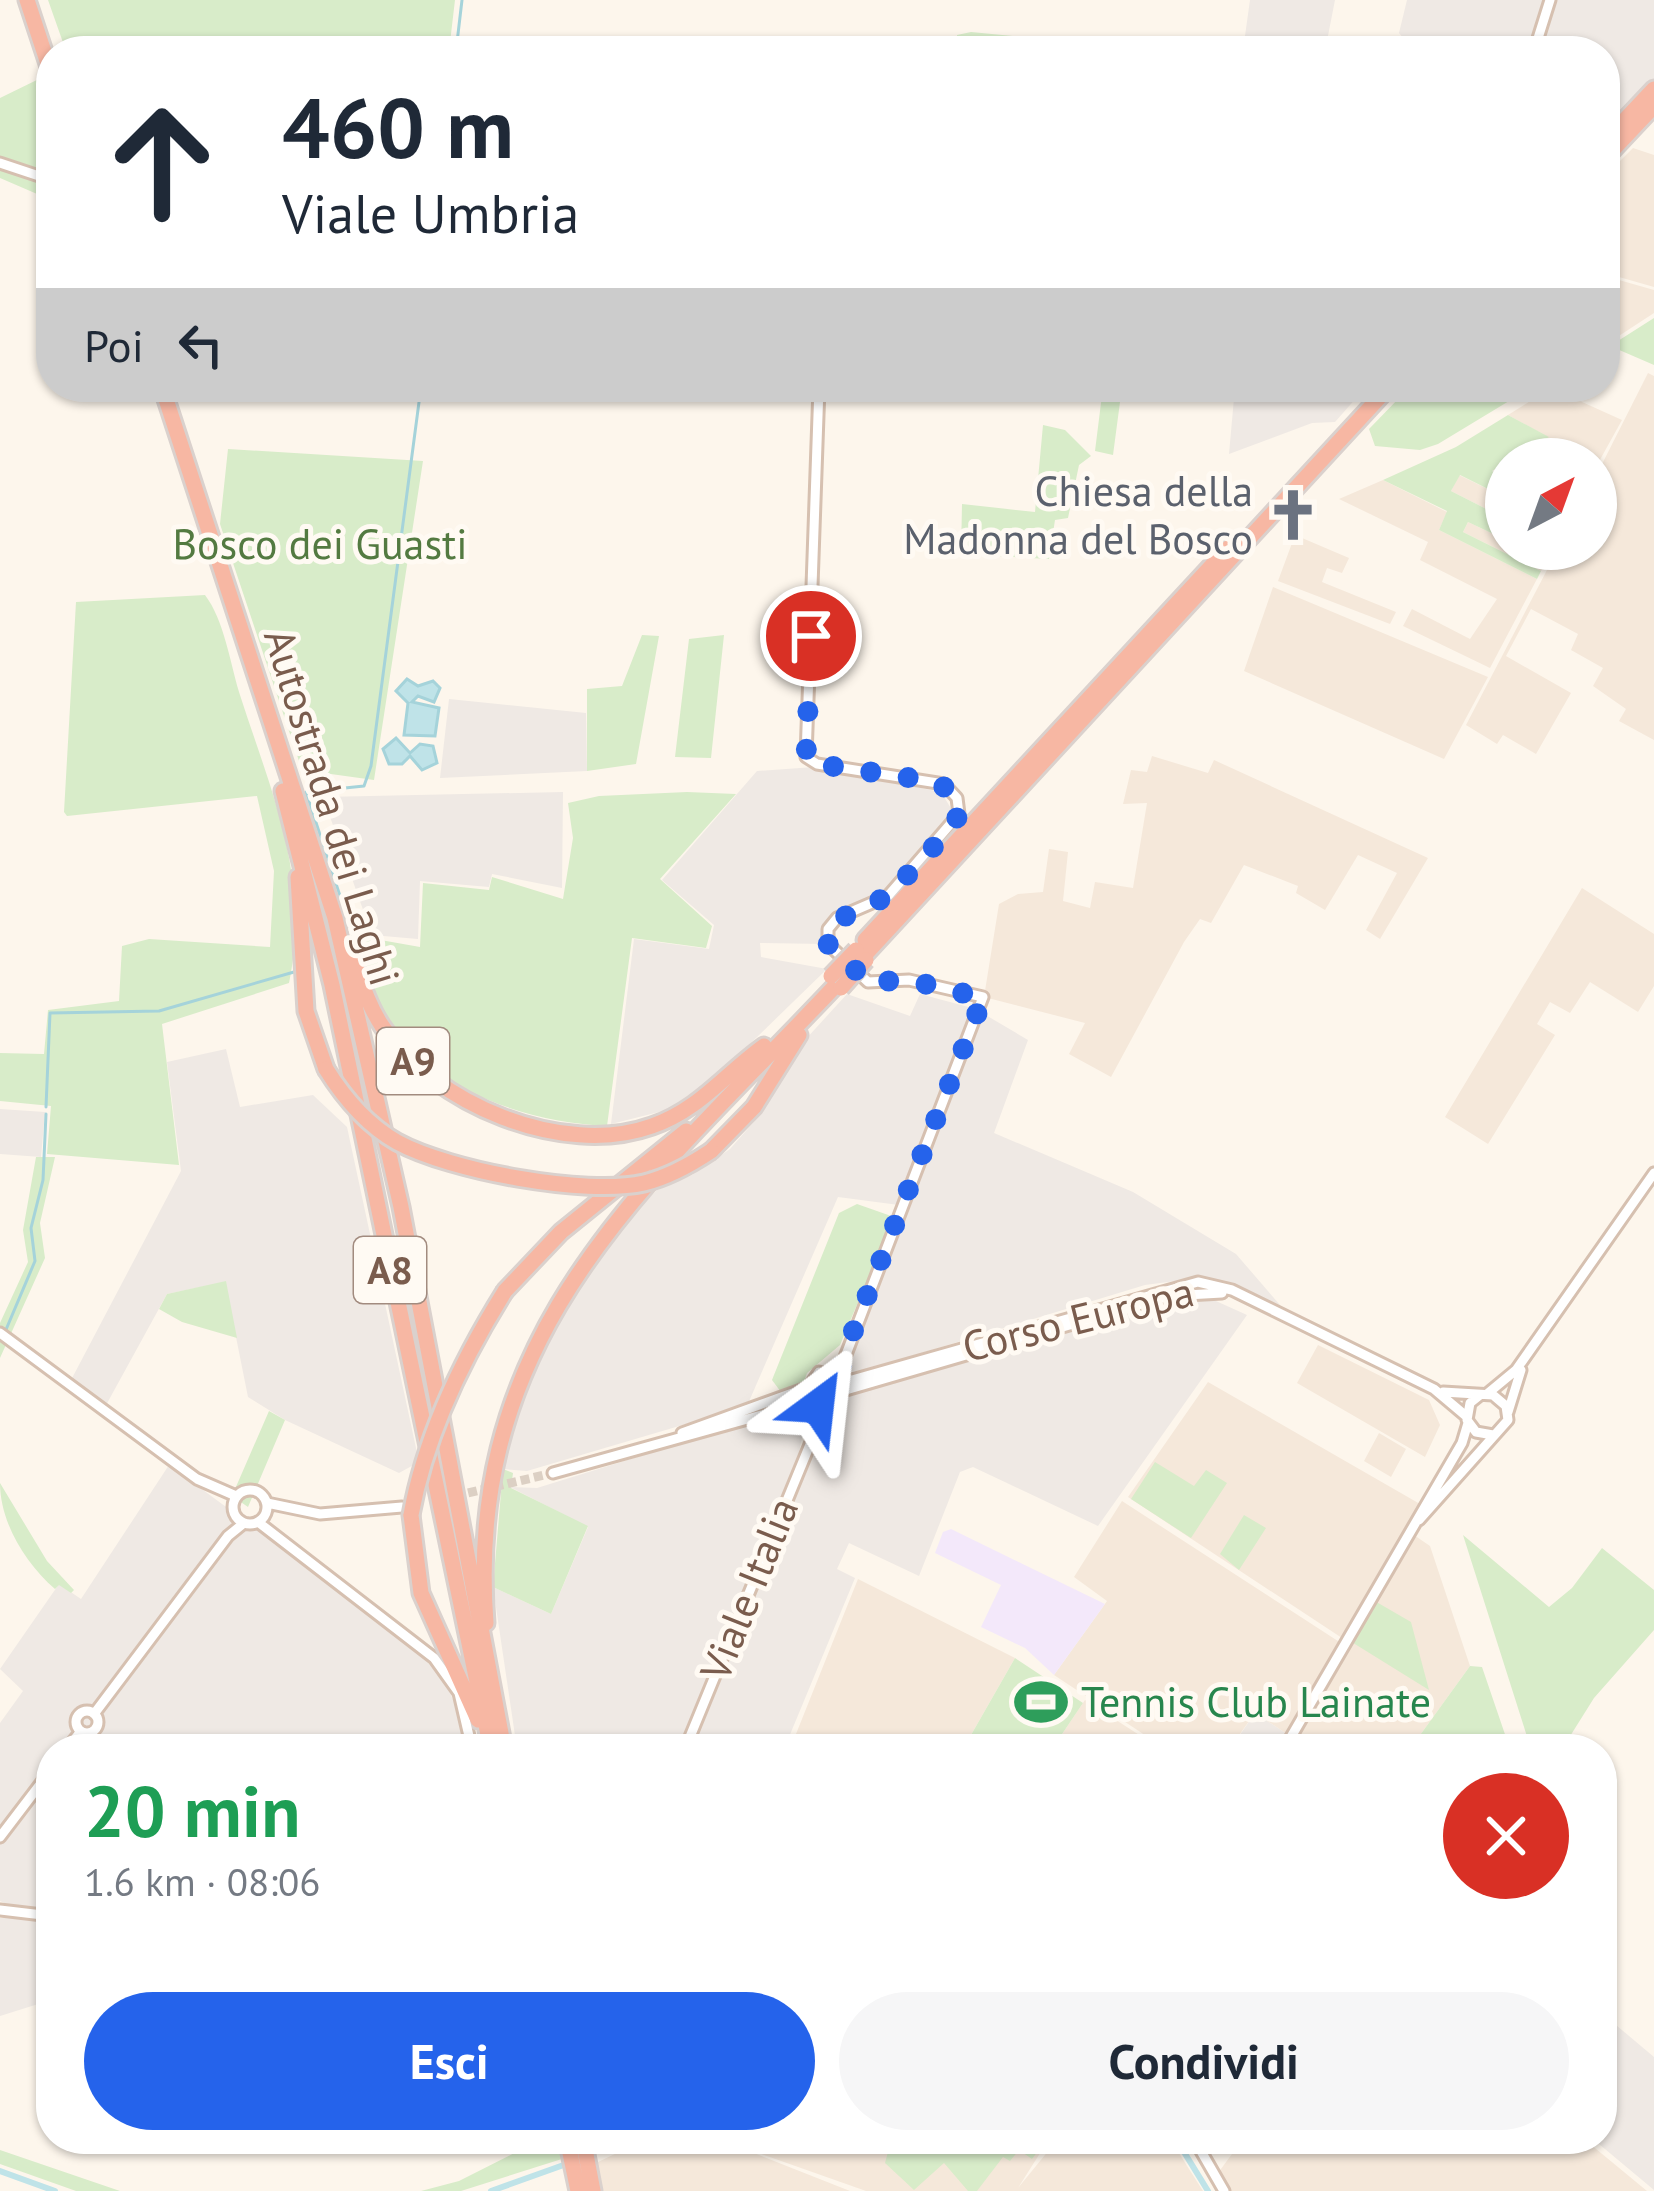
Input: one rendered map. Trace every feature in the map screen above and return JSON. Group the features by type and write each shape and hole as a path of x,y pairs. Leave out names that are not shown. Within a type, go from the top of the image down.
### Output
{"highway":[{"path":"31,0 46,36"},
{"path":"31,0 41,36"},
{"path":"1620,135 1654,89"},
{"path":"1635,118 1654,106"},
{"name":"Autostrada dei Laghi","path":"163,402 335,918 401,1207 501,1734"},
{"name":"Autostrada dei Laghi","path":"163,402 284,792 332,985 485,1734"},
{"name":"A9","path":"862,956 1363,402"},
{"name":"A9","path":"490,1685 483,1591 487,1522 502,1439 529,1356 561,1292 608,1227 907,912 1375,402"},
{"name":"A9","path":"263,696 369,1002 398,1046 436,1079 529,1125 573,1136 614,1136 657,1125 694,1107 836,983"},
{"name":"A9","path":"284,792 300,889 306,1011 326,1069 344,1096 382,1132 454,1162 613,1187 672,1173 711,1150 754,1107 836,983"},
{"name":"A9","path":"483,1734 421,1593 413,1564 407,1511 440,1424 475,1340 505,1291 561,1232 683,1133 764,1046"},
{"path":"571,2154 578,2191"},
{"path":"586,2154 593,2191"}],"street":[{"path":"1539,36 1550,0"},
{"path":"0,163 36,175"},
{"path":"693,1430 820,1401 839,1392 834,1376 983,998 909,980 868,982 828,944 828,929 836,918 888,896 959,814 957,798 944,784 817,764 806,758 818,402"},
{"path":"1292,1734 1462,1443 1470,1403 1509,1379 1654,1173"},
{"name":"Corso Europa","path":"834,1376 852,1379 1198,1282 1232,1290 1434,1389 1467,1420"},
{"name":"Corso Europa","path":"839,1392 1186,1292 1231,1296 1312,1330"},
{"path":"3,1336 235,1507 264,1514 281,1509 354,1514 407,1511"},
{"path":"1403,1538 1505,1426 1528,1354"},
{"path":"553,1473 677,1436 809,1387 815,1375 834,1376"},
{"path":"809,1387 820,1401"},
{"name":"Corso Europa","path":"1434,1389 1484,1394"},
{"path":"1484,1394 1503,1401 1508,1412"},
{"name":"Viale Italia","path":"691,1734 813,1430 820,1401"},
{"path":"1467,1420 1476,1432 1493,1435"},
{"path":"79,1734 80,1714 94,1714 228,1536 235,1507 256,1491 269,1530 434,1658 458,1693 468,1734"},
{"path":"0,1838 36,1790"},
{"path":"1,1909 36,1914"},
{"path":"1203,2154 1224,2191"}],"shaded area":[{"path":"1250,0 1335,0 1328,36 1245,36"},
{"path":"1407,0 1654,0 1654,81 1620,117 1620,36 1399,33"},
{"path":"1633,148 1654,155 1654,287 1620,277 1620,161"},
{"path":"1620,280 1654,290 1654,313 1620,335"},
{"path":"1648,373 1654,376 1654,740 1619,721 1626,709 1593,686 1603,668 1571,650 1578,634 1531,609 1506,656 1571,693 1536,754 1503,735 1497,744 1466,725 1547,570 1617,570 1615,438"},
{"path":"1234,402 1353,402 1335,422 1312,423 1229,454"},
{"path":"1529,402 1582,402 1622,420 1612,438 1548,437 1508,415"},
{"path":"1459,475 1485,488 1485,508 1451,491"},
{"path":"1383,480 1447,512 1439,530 1485,553 1485,570 1519,570 1537,579 1490,668 1403,626 1412,609 1470,639 1497,599 1420,560 1428,542 1339,499"},
{"path":"1468,522 1485,530 1485,543 1463,532"},
{"path":"1295,535 1349,558 1342,573 1327,568 1322,582 1396,612 1390,624 1278,581"},
{"path":"1273,587 1488,677 1444,759 1244,671"},
{"path":"449,699 586,713 587,771 440,778"},
{"path":"1152,756 1208,773 1214,760 1428,858 1380,939 1366,930 1397,873 1358,855 1325,910 1296,893 1298,886 1244,865 1211,923 1200,919 1184,942 1111,1077 1069,1054 1085,1023 984,997 999,904 1018,894 1043,892 1049,849 1068,852 1063,901 1090,908 1095,882 1133,888 1147,803 1123,804 1131,770 1147,772"},
{"path":"814,767 941,792 952,810 951,822 877,899 834,914 825,923 824,944 760,943 761,957 827,969 687,1105 611,1124 634,939 709,949 714,925 662,880 757,771"},
{"path":"563,792 562,888 492,874 489,887 420,881 418,939 372,935 323,797"},
{"path":"1582,888 1654,934 1654,986 1638,1012 1590,982 1570,1013 1550,1002 1537,1024 1555,1035 1488,1144 1445,1117"},
{"path":"847,994 910,1016 920,994 976,1009 899,1205 838,1197 747,1406 527,1471 503,1469 530,1371 610,1238 657,1190 692,1175 730,1149 759,1116 805,1040"},
{"path":"984,1014 1028,1040 994,1133 1133,1192 1236,1254 1280,1305 1206,1277 1145,1285 859,1372 843,1371"},
{"path":"226,1049 240,1107 313,1095 347,1127 419,1462 399,1473 285,1420 248,1397 225,1282 167,1294 105,1407 70,1382 181,1171 167,1062"},
{"path":"0,1109 45,1112 41,1157 0,1154"},
{"path":"1189,1300 1216,1301 1247,1315 1098,1526 973,1467 960,1472 919,1576 849,1543 837,1569 855,1578 790,1734 692,1734 823,1413 843,1398 902,1376"},
{"path":"1318,1345 1429,1400 1440,1425 1425,1457 1297,1383"},
{"path":"1208,1382 1420,1504 1342,1638 1128,1497"},
{"path":"808,1404 799,1453 684,1734 515,1734 493,1587 551,1614 588,1527 510,1487 537,1488"},
{"path":"1379,1433 1406,1449 1391,1477 1364,1461"},
{"path":"169,1465 403,1637 444,1679 463,1734 36,1734 36,1909 9,1905 0,1901 0,1723 23,1691 0,1669 59,1584 81,1599"},
{"path":"1122,1501 1341,1643 1291,1734 1255,1713 1240,1734 1143,1734 1054,1675 1107,1601 1074,1577"},
{"path":"951,1529 1105,1604 1054,1675 1025,1648 981,1627 1001,1585 935,1553 943,1532"},
{"path":"1411,1533 1430,1546 1470,1666 1421,1734 1297,1734"},
{"path":"858,1579 1015,1658 972,1734 796,1734"},
{"path":"1085,1700 1138,1734 1062,1734"},
{"path":"1255,1713 1287,1734 1240,1734"},
{"path":"36,1917 36,2005 0,2016 0,1918"},
{"path":"1617,2026 1654,2057 1654,2190 1611,2154 1617,2154"},
{"path":"615,2154 757,2154 850,2191 602,2191 596,2163"},
{"path":"761,2154 1040,2154 1018,2188 1046,2154 1180,2154 1203,2191 866,2191"},
{"path":"1232,2154 1602,2154 1647,2191 1227,2191 1218,2173"}],"green space":[{"path":"48,0 455,0 451,36 61,36"},
{"path":"971,32 1014,36 957,36"},
{"path":"36,80 36,194 0,178 0,98"},
{"path":"1654,318 1654,365 1620,350 1620,340"},
{"path":"1101,402 1120,402 1113,455 1095,451"},
{"path":"1395,402 1507,402 1420,450 1375,446 1369,429"},
{"path":"1508,415 1549,437 1485,438 1485,488 1460,475 1451,491 1485,508 1485,530 1468,522 1463,532 1485,543 1485,553 1439,530 1447,511 1383,480 1456,447"},
{"path":"1043,425 1065,430 1091,456 1079,465 1068,518 1055,520 1049,559 961,554 962,504 1035,512"},
{"name":"Bosco dei Guasti","path":"228,449 423,461 374,780 302,770 220,524"},
{"path":"1519,570 1541,571 1537,579"},
{"path":"205,595 222,629 284,835 295,907 289,983 162,1024 179,1165 47,1154 51,1106 0,1101 0,1053 44,1054 48,1010 119,1001 122,946 149,939 270,947 274,871 257,796 67,816 64,812 76,602"},
{"path":"642,635 659,636 636,764 587,771 587,689 622,686"},
{"path":"724,635 711,758 675,757 689,639"},
{"path":"736,794 660,879 712,926 706,948 632,938 607,1126 544,1118 481,1097 426,1063 403,1040 380,1005 358,936 420,947 423,883 489,890 492,877 563,899 573,838 568,803 599,796"},
{"path":"36,1157 55,1157 40,1223 45,1258 0,1358 0,1323 28,1262 23,1230"},
{"path":"857,1204 894,1217 840,1345 807,1373 802,1387 781,1392 772,1380 839,1213"},
{"path":"226,1281 237,1338 182,1322 159,1309 167,1294"},
{"path":"269,1411 285,1420 248,1507 232,1496"},
{"path":"1155,1462 1194,1486 1206,1470 1227,1483 1191,1538 1131,1499"},
{"path":"503,1469 513,1473 511,1488 588,1526 551,1614 493,1587"},
{"path":"0,1483 47,1561 74,1590 71,1593 59,1585 55,1589 24,1554 9,1527"},
{"path":"1244,1515 1266,1528 1239,1570 1220,1554"},
{"path":"1463,1535 1549,1607 1572,1588 1602,1548 1654,1590 1654,1630 1594,1698 1571,1734 1526,1734"},
{"path":"1373,1600 1411,1622 1429,1690 1350,1641"},
{"path":"1015,1658 1083,1703 1062,1734 972,1734"},
{"path":"1470,1666 1482,1667 1505,1734 1421,1734"},
{"path":"0,2150 120,2191 76,2191 0,2164"},
{"path":"512,2154 564,2154 565,2158 461,2191 421,2191 459,2181"},
{"path":"887,2154 1016,2154 1010,2161 1003,2157 977,2191 968,2191 944,2163 914,2190 885,2163"}],"water":[{"path":"407,679 418,686 433,681 440,688 434,702 418,696 412,702 439,708 435,736 404,735 408,703 396,691"},
{"path":"396,738 410,753 420,744 433,746 437,763 422,770 410,756 402,764 389,764 383,749"}],"waterway":[{"path":"458,36 462,0"},
{"path":"359,954 306,792 364,786 371,766 419,402"},
{"path":"46,1107 50,1013 159,1011 294,972"},
{"path":"5,1332 35,1261 31,1228 43,1180 46,1114"},
{"path":"1185,2154 1208,2191"},
{"path":"491,2191 572,2162"},
{"path":"0,2171 55,2191"}],"tunnel":[{"path":"455,1496 553,1473"}],"place":[{"name":"Chiesa della Madonna del Bosco","path":"1293,515"},
{"name":"Tennis Club Lainate","path":"1041,1702"}],"route":[{"path":"811,636 806,758 817,764 938,782 954,793 958,805 958,820 888,896 831,923 828,944 868,982 909,980 983,998 853,1332 837,1378 839,1392 830,1402 817,1401 818,1406"}]}
